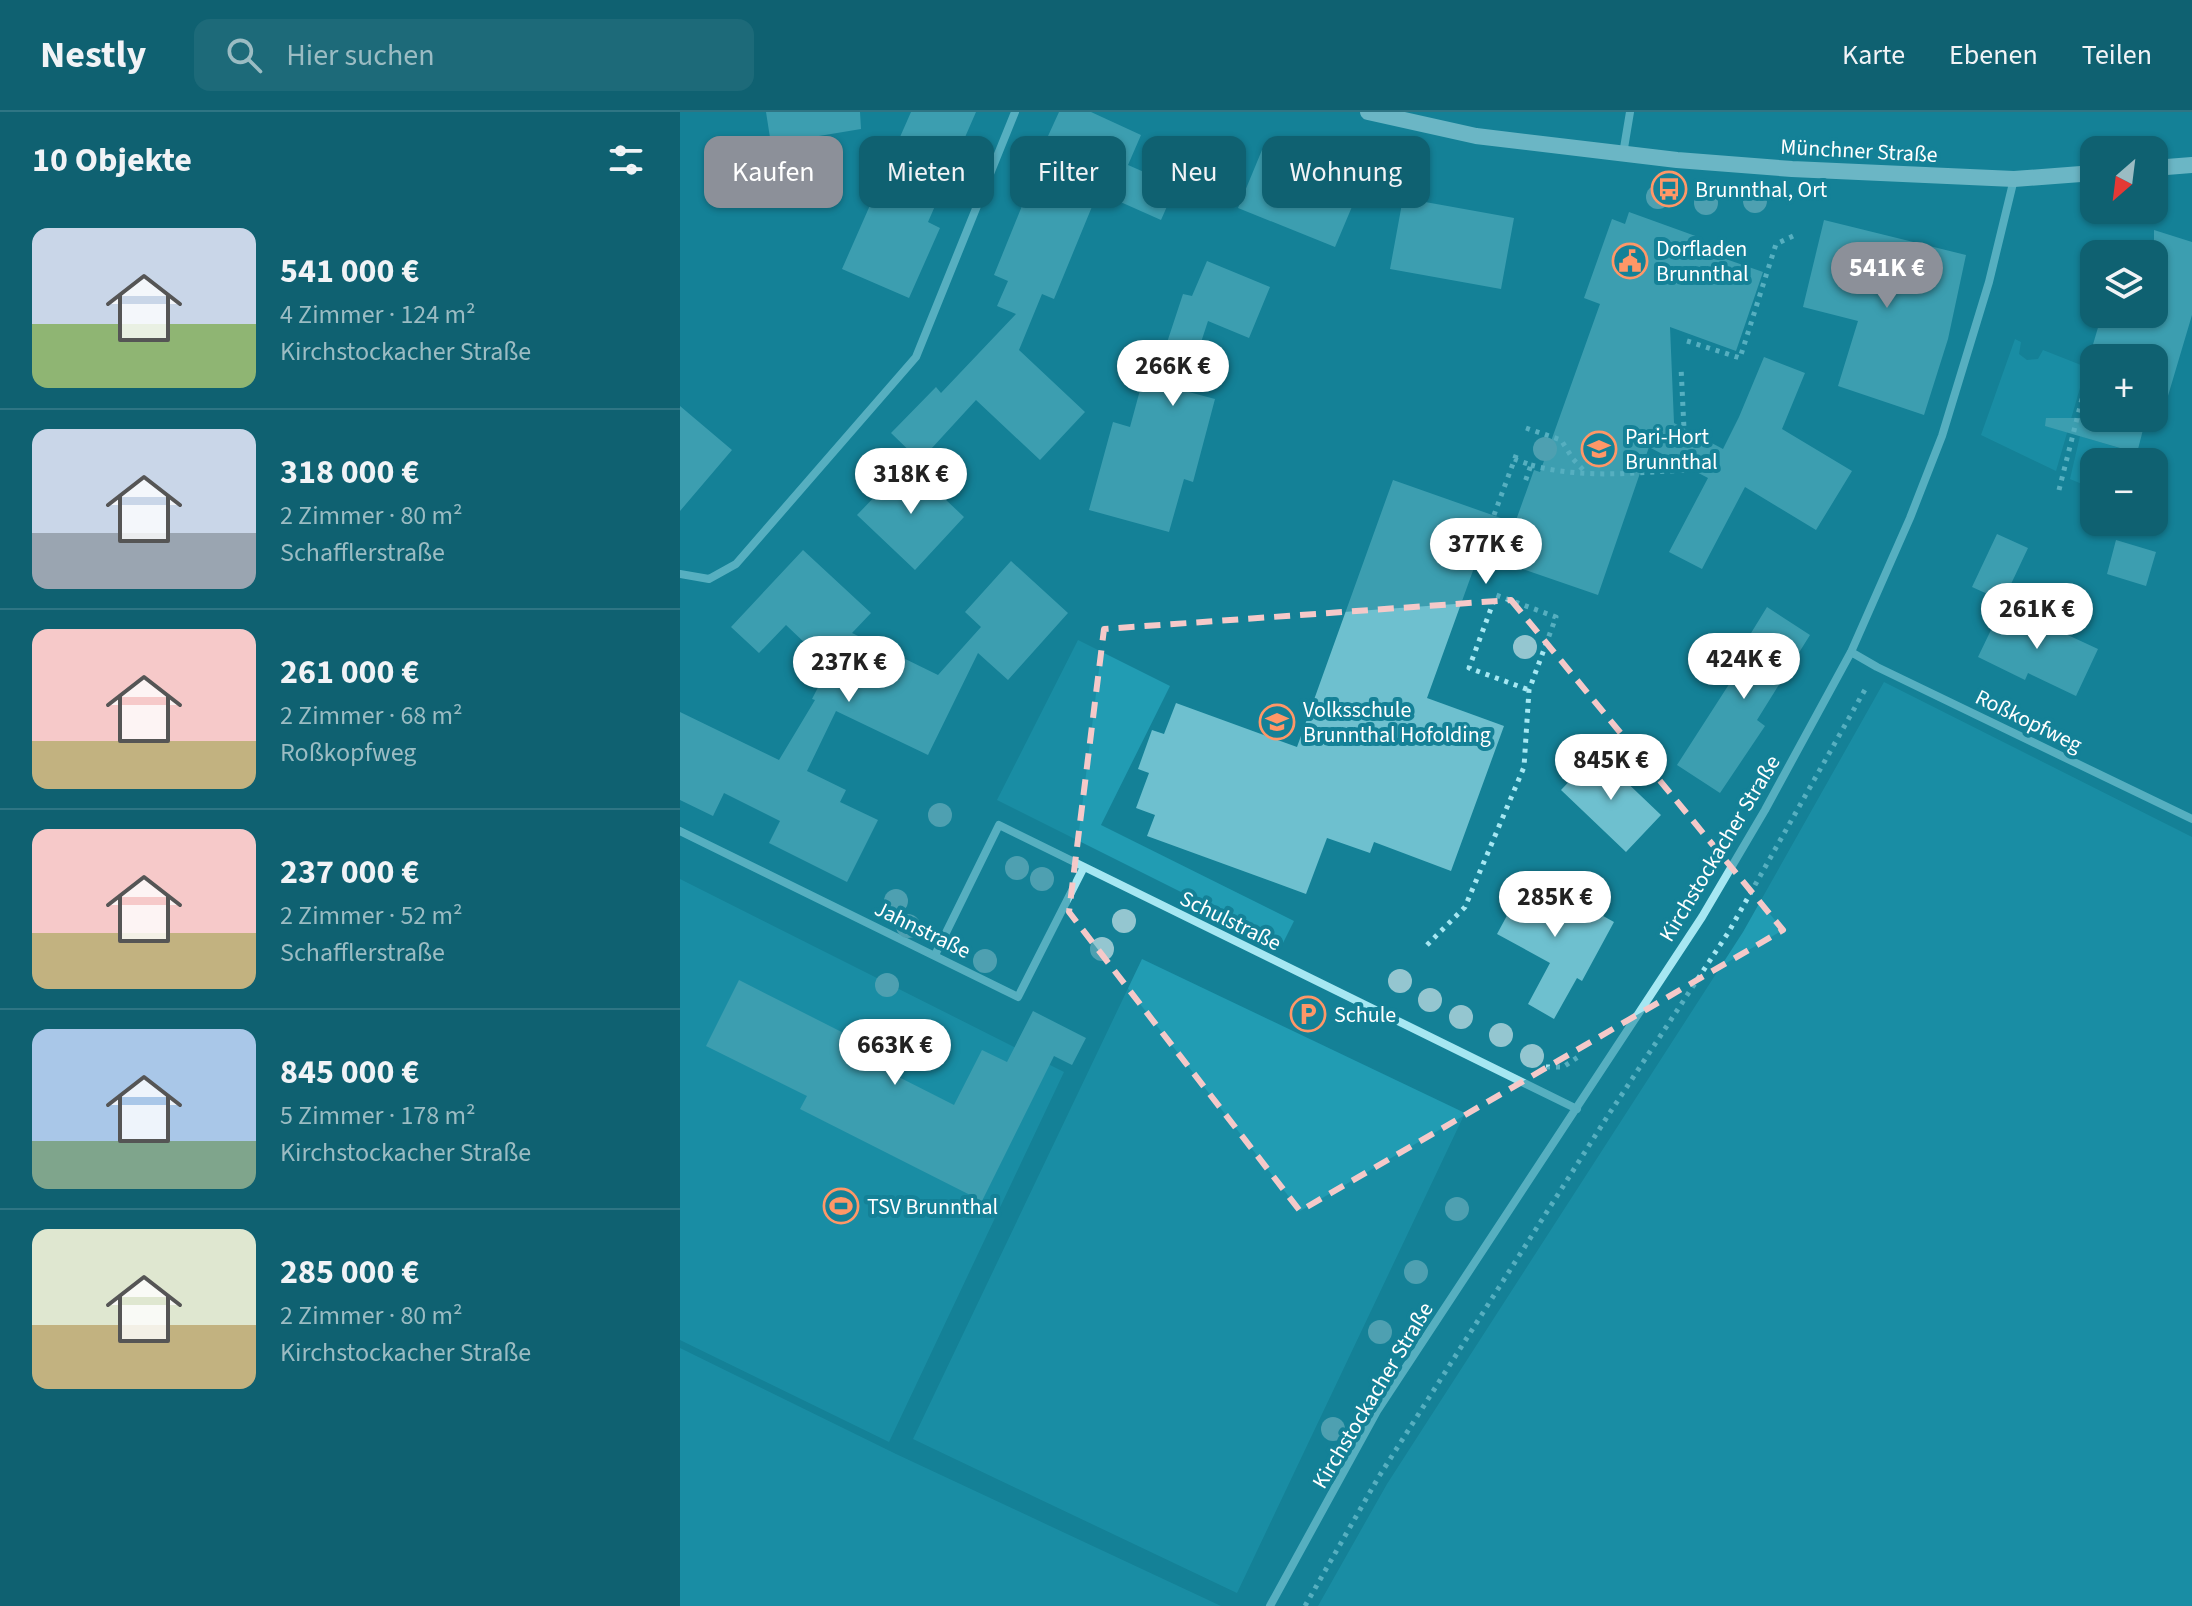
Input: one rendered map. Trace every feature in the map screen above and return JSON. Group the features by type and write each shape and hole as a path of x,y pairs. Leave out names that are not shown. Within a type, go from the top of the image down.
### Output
{"street":[{"path":"680,574 709,579 736,564 916,357 1015,112"},
{"name":"Münchner Straße","path":"1368,112 1476,136 1623,155 1792,169 2014,179 2080,174"},
{"path":"1623,155 1630,112"},
{"path":"2168,167 2192,165"},
{"name":"Kirchstockacher Straße","path":"1270,1606 1377,1411 1702,917 1765,810 1851,652 1942,436 1989,282 2014,179"},
{"name":"Roßkopfweg","path":"1851,652 2192,819"},
{"name":"Schulstraße","path":"935,955 999,825 1577,1109"},
{"name":"Jahnstraße","path":"680,831 1018,997 1084,867"}],"path":[{"path":"1687,341 1740,358 1776,244 1793,236"},
{"path":"1514,459 1559,472 1587,475 1686,470 1681,367"},
{"path":"2059,490 2080,407"},
{"path":"1526,428 1561,440 1587,475"},
{"path":"1494,515 1518,450"},
{"path":"1528,484 1525,482 1531,465"},
{"path":"1427,945 1465,907 1524,767 1529,690 1556,617 1496,595 1469,668 1529,690"},
{"path":"1305,1606 1378,1478 1728,933 1877,667"}],"highlighted area":[{"path":"1511,600 1783,930 1300,1211 1069,912 1104,629"}],"shaded area":[{"path":"2015,339 2021,342 2019,354 2027,360 2038,359 2043,350 2080,365 2080,388 2056,471 1981,435"},
{"path":"2080,436 2118,448 2080,448 2080,483 2070,479"},
{"path":"1078,640 1170,686 1101,825 1294,921 1283,943 997,800"},
{"path":"1884,682 2192,837 2192,1606 1318,1606 1387,1484 1743,932"},
{"name":"TSV Brunnthal","path":"680,879 1064,1072 889,1442 680,1340"},
{"path":"1142,959 1465,1113 1237,1593 913,1439"},
{"path":"680,1348 896,1454 1221,1606 680,1606"}],"building":[{"path":"766,112 860,112 861,129 819,136 770,136"},
{"path":"911,112 976,112 966,136 900,136"},
{"path":"1059,112 1091,112 1141,135 1128,165 1142,171 1142,208 1166,208 1161,220 1126,204 1126,136 1048,136"},
{"path":"1262,150 1262,208 1351,208 1335,247 1238,208 1246,208 1246,189"},
{"path":"1430,203 1514,218 1501,289 1390,269 1401,208 1430,208"},
{"path":"869,208 934,208 928,222 940,228 909,298 842,269"},
{"path":"1021,208 1091,208 1054,299 1042,294 1019,350 1085,412 1040,460 976,400 920,461 891,433 936,387 941,393 1016,314 997,306 1008,281 994,275"},
{"path":"1629,212 1701,238 1697,249 1763,272 1736,351 1670,327 1674,423 1723,449 1764,357 1805,373 1782,429 1852,471 1816,530 1745,487 1702,569 1669,552 1708,478 1649,447 1598,595 1479,554 1427,698 1504,726 1451,871 1374,842 1370,853 1327,838 1306,894 1147,836 1155,815 1136,808 1149,773 1138,769 1152,730 1164,734 1176,703 1297,747 1393,480 1515,523 1534,470 1540,472 1600,304 1584,298 1612,219 1625,224"},
{"path":"1824,220 1966,255 1948,339 1924,415 1838,386 1858,321 1803,307"},
{"path":"2154,230 2192,242 2192,315 2168,396 2168,344 2093,344 2098,328 2168,328 2168,240 2154,240"},
{"path":"1207,261 1270,287 1249,338 1208,321 1185,391 1215,399 1193,482 1184,479 1169,532 1089,510 1113,422 1130,427 1143,379 1154,382 1183,294 1192,296"},
{"path":"680,406 732,450 680,511"},
{"path":"2046,418 2080,418 2080,432 2142,432 2138,448 2120,448 2045,426"},
{"path":"907,463 964,517 915,570 857,515"},
{"path":"1997,534 2028,548 2003,601 1972,587"},
{"path":"2116,540 2156,552 2146,586 2107,574"},
{"path":"803,550 871,613 852,633 938,675 981,627 965,612 1011,561 1068,613 1008,680 978,653 928,755 836,711 807,771 846,790 840,802 878,820 847,882 769,843 780,821 724,793 713,816 680,800 680,712 779,760 815,700 812,699 829,666 786,625 759,653 731,627"},
{"path":"2003,605 2098,649 2076,696 2028,673 2025,680 1978,657"},
{"path":"1767,607 1810,635 1757,720 1765,726 1720,793 1677,765 1744,661 1737,656"},
{"path":"1596,753 1661,815 1626,852 1561,790"},
{"path":"1529,875 1614,922 1582,981 1577,978 1554,1019 1528,1004 1550,963 1497,934"},
{"path":"739,980 885,1054 879,1067 954,1105 982,1050 1007,1062 1033,1011 1086,1038 1072,1065 1054,1056 982,1201 800,1109 807,1096 706,1046"}],"place":[{"name":"Brunnthal, Ort","path":"1669,189"},
{"name":"Dorfladen Brunnthal","path":"1630,261"},
{"name":"Pari-Hort Brunnthal","path":"1599,449"},
{"name":"Volksschule Brunnthal Hofolding","path":"1277,722"},
{"name":"Schule","path":"1308,1014"},
{"name":"TSV Brunnthal","path":"841,1206"}]}
